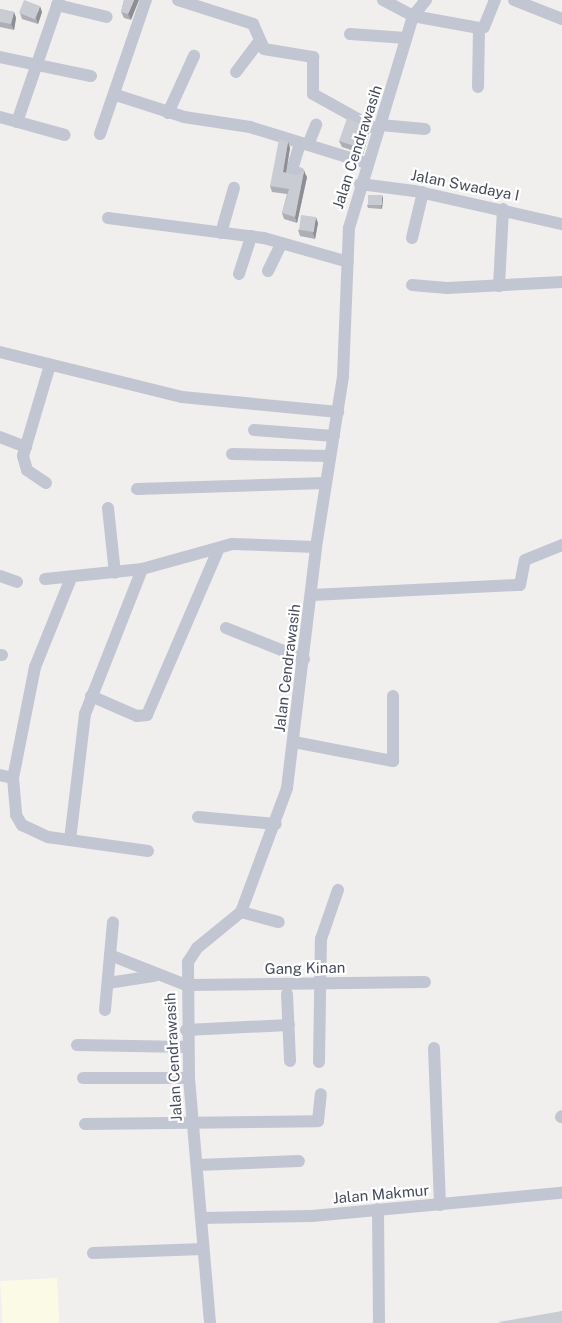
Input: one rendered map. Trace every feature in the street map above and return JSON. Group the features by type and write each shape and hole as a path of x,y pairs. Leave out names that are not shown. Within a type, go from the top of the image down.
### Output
{"street":[{"path":"100,134 116,95 146,0"},
{"path":"181,0 253,24 264,49 313,57 313,94 379,127 425,129"},
{"path":"383,0 413,16 479,28 484,27 495,0"},
{"name":"Jalan Cendrawasih","path":"210,1323 189,1078 186,985 191,955 241,912 276,824 294,742 316,547 338,412 349,228 366,163 413,16 426,0"},
{"path":"514,0 562,19"},
{"path":"17,122 34,63 58,2 107,17"},
{"path":"478,87 479,28"},
{"path":"350,34 406,38"},
{"path":"236,72 259,41"},
{"path":"168,113 194,56"},
{"path":"0,57 91,76"},
{"path":"116,95 168,113 250,128 366,163"},
{"path":"0,117 65,135"},
{"path":"299,173 291,173 304,144 316,125"},
{"name":"Jalan Swadaya I","path":"360,184 424,192 562,224"},
{"path":"221,233 234,188"},
{"path":"412,238 424,192"},
{"path":"499,286 503,209"},
{"path":"108,218 251,236 348,262"},
{"path":"239,274 251,236"},
{"path":"268,271 281,244"},
{"path":"412,285 499,286 562,282"},
{"path":"0,352 182,397 338,412"},
{"path":"46,483 23,464 26,447 50,365"},
{"path":"254,430 334,436"},
{"path":"0,437 26,447"},
{"path":"232,454 330,456"},
{"path":"137,489 325,483"},
{"path":"108,508 115,573"},
{"path":"45,579 115,573 219,548 263,542 316,547"},
{"path":"312,595 520,585 524,560 562,545"},
{"path":"92,696 137,716 147,715 219,548"},
{"path":"70,840 85,714 142,568"},
{"path":"0,576 17,582"},
{"path":"71,578 35,667 13,778 16,815 22,825 40,834 148,851"},
{"path":"226,628 304,659"},
{"path":"294,742 393,761 393,696"},
{"path":"0,775 13,778"},
{"path":"198,817 276,824"},
{"path":"319,1062 317,984 324,923 338,890"},
{"path":"241,912 279,922"},
{"path":"105,1010 113,922"},
{"name":"Gang Kinan","path":"110,956 154,976 186,985 425,982"},
{"path":"108,983 154,976"},
{"path":"287,994 290,1061"},
{"path":"186,1030 289,1024"},
{"path":"78,1046 187,1047"},
{"path":"434,1048 440,1205"},
{"path":"83,1078 189,1078"},
{"path":"85,1124 193,1125 318,1121 321,1094"},
{"path":"197,1165 299,1161"},
{"name":"Jalan Makmur","path":"201,1218 440,1205 562,1193"},
{"path":"378,1209 379,1323"},
{"path":"93,1252 203,1249"}],"shaded area":[{"path":"57,1278 59,1323 2,1323 0,1281"}],"building":[{"path":"24,0 40,6 35,19 19,13"},
{"path":"124,0 134,0 128,14 121,12"},
{"path":"0,9 14,12 11,24 0,22"},
{"path":"347,118 367,128 361,148 339,141"},
{"path":"279,139 288,142 283,172 297,175 304,171 295,217 282,213 289,189 270,186"},
{"path":"368,195 382,195 382,205 368,205"},
{"path":"301,215 316,217 314,232 299,230"},
{"path":"562,1311 562,1323 499,1322"}]}
